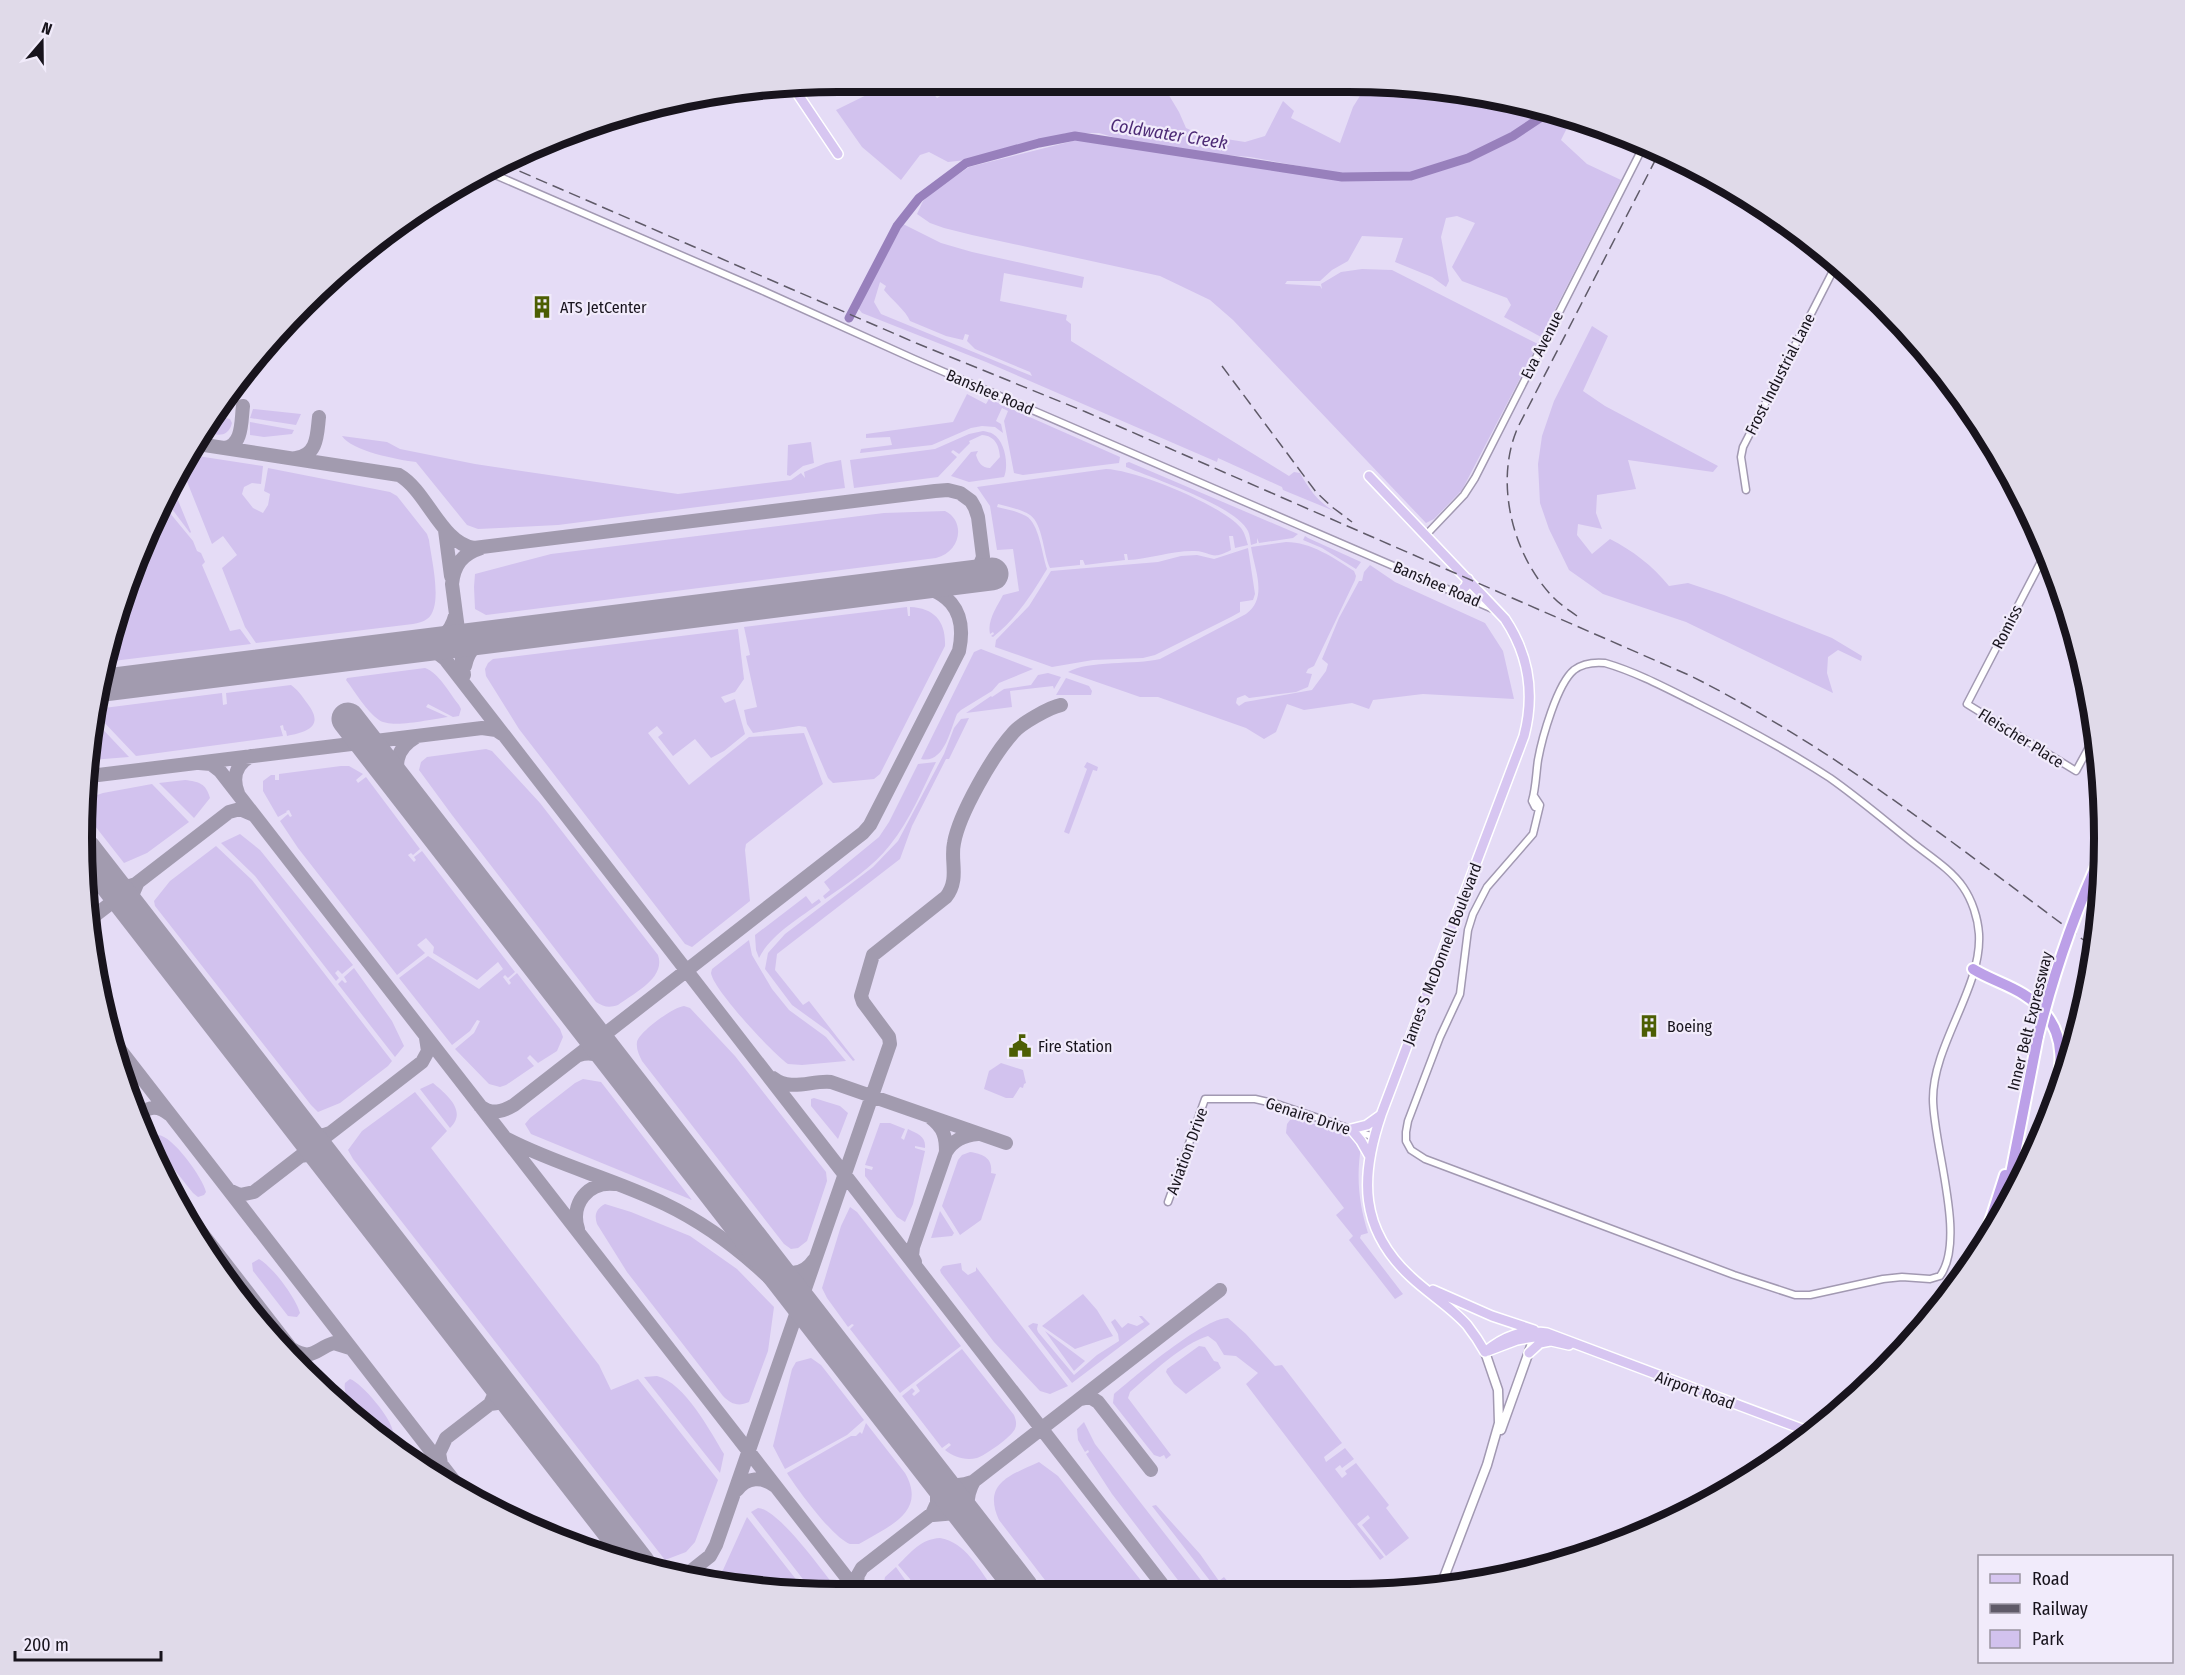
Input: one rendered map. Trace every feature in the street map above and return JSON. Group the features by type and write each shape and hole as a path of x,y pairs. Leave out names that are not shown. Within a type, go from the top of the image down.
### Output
{"highway":[{"name":"Inner Belt Expressway","path":"2010,1181 2038,1036 2065,942 2092,876"},
{"path":"1973,969 2017,984 2042,1001 2059,1029 2063,1046"},
{"path":"1973,969 2025,995 2043,1011 2054,1028 2060,1056"},
{"path":"1996,1207 2017,1144"}],"main road":[{"path":"797,93 838,154"},
{"name":"James S McDonnell Boulevard","path":"1370,476 1496,610 1513,633 1524,656 1530,687 1526,728 1381,1115 1369,1155 1367,1186 1371,1212 1376,1229 1392,1257 1415,1281 1461,1319 1485,1352"},
{"path":"1458,594 1463,591 1468,579"},
{"path":"1369,1155 1351,1129 1367,1125 1381,1115"},
{"name":"Airport Road","path":"1415,1281 1439,1294 1551,1341 1580,1347"},
{"name":"Airport Road","path":"1485,1352 1507,1337 1535,1334 1557,1336 1580,1347 1802,1429"},
{"path":"1529,1353 1540,1343 1551,1341"}],"street":[{"name":"Eva Avenue","path":"1426,535 1464,495 1475,478 1641,152"},
{"name":"Banshee Road","path":"495,175 1496,610"},
{"name":"Frost Industrial Lane","path":"1746,490 1741,457 1743,447 1833,272"},
{"name":"Romiss","path":"1967,704 2041,562"},
{"path":"1595,663 1615,666 1663,686 1757,734 1831,779 1938,863 1963,887 1977,920 1978,949 1973,969 1942,1055 1933,1098 1949,1213 1949,1261 1940,1276 1930,1279 1902,1277 1883,1279 1810,1295 1795,1295 1734,1275 1425,1159 1411,1150 1406,1141 1408,1121 1440,1037 1460,994 1468,930 1473,914 1487,887 1533,834 1539,808 1535,807 1532,801 1545,728 1567,678 1575,669 1584,665 1595,663"},
{"name":"Fleischer Place","path":"1967,704 2076,771 2088,749"},
{"name":"Genaire Drive","path":"1205,1099 1255,1099 1374,1137"},
{"name":"Aviation Drive","path":"1168,1202 1205,1099"},
{"name":"James S McDonnell Boulevard","path":"1444,1577 1506,1420 1535,1334"},
{"name":"James S McDonnell Boulevard","path":"1485,1352 1494,1373 1499,1403 1499,1423 1494,1447"}],"green space":[{"path":"873,92 932,92 937,98 947,92 1167,92 1186,128 1201,135 1245,142 1265,136 1283,101 1294,111 1291,118 1340,143 1353,107 1362,92 1445,98 1538,116 1517,131 1467,157 1411,174 1343,174 1250,157 1201,153 1130,142 1099,133 1067,133 966,160 948,162 929,152 920,155 901,180 862,147 836,110"},
{"path":"1545,118 1568,125 1561,140 1587,164 1621,180 1541,337 1504,317 1511,305 1507,298 1462,281 1452,267 1475,223 1457,216 1446,218 1441,237 1449,281 1446,287 1432,277 1395,262 1403,238 1362,236 1348,261 1332,270 1320,281 1287,281 1285,284 1320,286 1322,289 1321,284 1341,272 1362,269 1392,270 1538,344 1462,490 1434,519 1426,523 1233,320 1210,300 1160,276 944,228 930,223 917,214 923,201 969,167 1077,140 1341,180 1412,179 1469,162 1512,141"},
{"path":"903,224 941,243 1084,277 1082,288 1004,273 1000,301 1067,315 1066,320 1071,324 1071,341 1289,476 1294,472 1300,473 1314,495 1334,511 1283,490 1282,487 1218,458 1217,462 986,362 862,313 858,308","holes":["880,282 886,286 884,290 910,321 946,336 963,340 965,334 969,335 967,341 975,349 1030,372 1032,376 881,314 874,302"]},
{"path":"1592,326 1608,336 1583,391 1605,406 1718,466 1713,472 1628,460 1636,489 1597,495 1596,513 1602,529 1578,524 1577,535 1592,554 1610,539 1642,559 1669,586 1688,583 1724,595 1832,638 1862,656 1861,661 1838,650 1828,657 1827,673 1833,693 1686,622 1603,594 1569,570 1549,529 1540,503 1538,464 1542,436 1554,401"},
{"path":"967,394 986,404 989,399 1120,457 1119,463 1023,475 1014,473 1004,421 1008,411 1002,408 996,421 1001,424 1003,433 995,427 982,426 971,428 932,445 860,453 861,449 892,445 890,437 866,438 866,434 953,422"},
{"path":"253,409 301,414 296,425 250,418"},
{"path":"221,417 230,419 232,423 228,431 210,433"},
{"path":"250,422 294,430 292,434 264,437 250,435"},
{"path":"983,431 997,437 1003,448 1006,466 1004,477 969,482 951,476 971,452 978,451 976,455 978,460 987,468 990,468 1000,457 996,442 982,435 969,441 970,443 959,454 953,450 951,452 957,457 938,477 854,488 850,460 935,449 969,434"},
{"path":"342,436 387,442 400,449 475,464 678,494 791,480 801,473 805,478 804,472 841,460 845,488 558,525 478,529 467,525 416,462 365,450"},
{"path":"811,442 814,463 803,466 790,476 787,475 788,445"},
{"path":"196,456 263,466 261,484 252,483 244,487 242,494 253,508 263,513 268,505 270,494 264,491 268,468 390,492 397,496 427,534 434,570 435,604 432,613 425,620 413,624 256,643 245,627 222,568 237,555 223,536 212,544 185,476"},
{"path":"1129,462 1298,534 1293,538 1259,543 1257,538 1257,543 1251,545 1248,531 1228,512 1192,494 1126,467 1126,463"},
{"path":"1106,469 1137,475 1198,499 1231,519 1241,528 1248,545 1235,548 1233,536 1229,536 1231,550 1219,555 1187,551 1128,560 1127,554 1124,554 1125,560 1085,565 1083,560 1080,560 1080,565 1050,568 1038,525 1034,519 1023,511 998,504 997,507 1026,516 1034,525 1047,569 1016,614 1001,630 993,637 991,636 994,634 993,632 990,634 989,629 991,619 1003,595 1019,591 1013,549 997,550 990,506 977,487"},
{"path":"175,494 191,532 169,505"},
{"path":"167,510 193,541 197,551 201,553 205,562 202,565 230,631 240,629 251,644 113,661 131,598"},
{"path":"945,511 956,522 958,536 951,550 936,558 486,615 475,609 475,574 551,554 884,513"},
{"path":"1305,536 1361,562 1356,569 1322,548 1303,540"},
{"path":"1286,542 1304,545 1330,556 1354,571 1355,580 1314,666 1306,673 1312,674 1308,687 1296,692 1249,698 1245,695 1237,698 1236,703 1239,706 1245,702 1312,690 1326,671 1328,664 1322,659 1339,618 1370,565 1395,582 1485,623 1503,651 1514,699 1423,694 1373,700 1369,709 1352,703 1304,710 1287,704 1276,732 1264,739 1246,728 1158,697 1140,697 1068,672 1100,664 1160,659 1246,614 1253,608 1258,592 1251,547"},
{"path":"1248,548 1255,594 1253,600 1240,602 1240,612 1155,655 1143,658 1093,660 1052,667 995,647 996,640 1029,606 1051,571 1158,562 1181,556 1197,555 1214,559"},
{"path":"907,607 908,616 910,616 910,607 926,610 937,618 945,637 945,646 880,774 874,779 833,783 828,778 806,727 753,733 747,724 744,710 757,707 746,656 750,655 744,627"},
{"path":"738,629 744,679 735,692 721,697 725,703 735,699 745,734 711,758 695,739 673,756 658,737 663,733 657,726 648,733 689,785 749,737 804,733 823,784 746,844 750,901 692,947 685,944 519,729 486,676 485,669 493,659"},
{"path":"981,649 1033,669 999,683 992,691 961,710 957,714 941,751 929,759 921,759 974,652"},
{"path":"425,668 440,679 459,705 461,709 459,716 453,717 428,704 426,707 448,717 402,724 385,723 370,712 346,680 347,678"},
{"path":"1048,673 1061,677 1054,689 1053,686 1010,691 1012,707 966,713 1004,689 1031,685 1038,675"},
{"path":"1066,678 1089,686 1092,691 1091,695 1056,695"},
{"path":"291,685 300,693 312,711 314,722 307,730 287,736 283,725 280,726 283,736 136,756 101,719 103,708 222,693 223,705 227,704 226,693"},
{"path":"969,718 912,826 900,859 777,954 775,970 803,1005 809,1001 855,1060 853,1061 828,1031 792,1005 765,969 768,953 785,934 873,867 898,841 944,754 954,728 961,719"},
{"path":"100,727 129,757 96,760"},
{"path":"486,749 492,751 540,803 658,955 659,963 653,978 618,1005 607,1006 596,1002 419,770 421,762 427,757"},
{"path":"936,762 910,815 890,845 868,868 825,899 823,896 830,890 824,882 879,837 918,764"},
{"path":"1087,762 1098,767 1097,771 1093,770 1069,834 1064,832 1087,769 1084,767"},
{"path":"349,766 363,774 356,780 358,783 366,777 420,849 413,855 411,853 408,855 414,862 416,860 414,857 422,851 515,972 508,978 505,975 503,977 509,985 511,983 509,980 517,973 560,1029 563,1037 557,1051 538,1063 530,1055 527,1058 534,1066 506,1085 500,1087 489,1084 455,1049 474,1033 480,1021 477,1020 470,1031 452,1045 399,978 428,956 479,989 503,969 498,962 477,980 433,953 434,947 426,938 417,945 425,953 397,975 298,848 280,821 288,814 292,816 289,810 278,817 263,791 263,781 271,775 275,775 275,780 279,780 279,774"},
{"path":"185,780 201,784 210,798 194,818 159,783"},
{"path":"152,784 189,822 147,853 124,863 92,823 93,796"},
{"path":"240,834 260,850 353,965 342,974 338,970 335,973 339,978 336,981 255,876 221,843"},
{"path":"216,846 252,880 392,1061 340,1103 318,1112 311,1105 155,906 154,901 170,881"},
{"path":"806,896 812,904 819,899 821,902 778,934 759,958 755,935"},
{"path":"749,940 752,955 772,989 789,1010 826,1037 846,1061 788,1064 757,1035 732,1006 714,981 712,969"},
{"path":"354,968 392,1021 404,1046 395,1057 338,984 342,980 347,982 344,977"},
{"path":"684,1006 690,1008 735,1056 826,1172 827,1181 807,1241 798,1248 791,1249 784,1244 642,1061 637,1050 639,1038 665,1015"},
{"path":"1001,1063 1023,1070 1026,1083 1023,1088 1020,1087 1013,1098 1006,1098 984,1089 989,1071"},
{"path":"583,1079 601,1082 692,1200 531,1134 525,1124 530,1118"},
{"path":"433,1083 449,1098 456,1109 455,1122 450,1128 420,1089"},
{"path":"415,1092 447,1131 431,1148 599,1365 611,1390 638,1379 718,1480 695,1542 686,1552 665,1560 353,1159 348,1150 362,1131"},
{"path":"811,1099 840,1106 848,1113 838,1139 811,1106"},
{"path":"1298,1119 1353,1136 1361,1147 1359,1191 1368,1233 1361,1235 1360,1238 1403,1294 1395,1299 1349,1240 1353,1236 1336,1215 1344,1208 1286,1133 1290,1120"},
{"path":"880,1123 890,1123 905,1129 901,1138 904,1140 908,1129 921,1136 924,1141 925,1148 915,1146 925,1151 913,1204 905,1222 897,1217 865,1176 865,1168 872,1170 873,1167 865,1165"},
{"path":"158,1135 164,1137 179,1149 204,1186 206,1192 204,1195 198,1197 193,1193 162,1154 155,1139"},
{"path":"970,1152 989,1160 991,1173 996,1174 981,1220 960,1235 942,1206 958,1160 962,1155"},
{"path":"605,1204 690,1236 737,1269 774,1307 768,1351 749,1402 735,1404 723,1396 627,1272 597,1224 596,1212"},
{"path":"850,1207 857,1212 961,1346 900,1393 850,1329 854,1325 848,1327 822,1288 841,1226"},
{"path":"940,1211 954,1233 952,1236 931,1238"},
{"path":"259,1259 271,1269 289,1291 300,1313 297,1317 288,1316 253,1271 252,1263"},
{"path":"961,1263 962,1270 968,1275 976,1271 976,1267 1068,1386 1050,1394 1040,1391 994,1342 941,1273 943,1266"},
{"path":"1083,1294 1097,1310 1113,1336 1075,1349 1042,1326"},
{"path":"1139,1316 1150,1324 1072,1383 1028,1326 1033,1323 1038,1324 1038,1332 1074,1375 1097,1355 1119,1341 1111,1322 1115,1319 1122,1328 1128,1323 1137,1326 1144,1322"},
{"path":"1228,1318 1275,1366 1282,1365 1342,1443 1324,1457 1326,1462 1345,1448 1354,1459 1342,1468 1340,1465 1335,1469 1342,1478 1347,1474 1345,1471 1356,1463 1389,1505 1386,1508 1409,1538 1386,1556 1362,1525 1370,1518 1368,1515 1357,1524 1384,1557 1380,1560 1246,1384 1258,1373 1236,1356 1224,1355 1216,1342 1208,1336 1177,1352 1130,1392 1128,1398 1171,1455 1166,1459 1164,1455 1160,1457 1154,1455 1113,1403 1114,1394 1170,1349 1203,1327 1217,1320"},
{"path":"1045,1331 1085,1361 1074,1371"},
{"path":"1199,1346 1205,1347 1221,1368 1186,1394 1174,1384 1166,1372"},
{"path":"962,1349 1014,1415 1016,1422 1015,1429 1004,1441 973,1459 960,1458 945,1450 951,1445 949,1443 942,1448 902,1396 912,1388 915,1391 912,1394 914,1396 920,1391 916,1385"},
{"path":"811,1358 821,1365 864,1420 847,1435 785,1469 773,1446 792,1369 796,1362"},
{"path":"657,1376 677,1388 704,1421 724,1454 720,1473 644,1377"},
{"path":"350,1379 369,1394 388,1419 393,1432 390,1434 350,1402 345,1391 345,1383"},
{"path":"1084,1422 1095,1444 1204,1584 1181,1584 1112,1494 1086,1454 1088,1450 1085,1452 1078,1440 1077,1429"},
{"path":"866,1423 905,1473 911,1487 911,1499 908,1509 892,1525 859,1544 850,1544 834,1533 825,1523 787,1473 851,1436 856,1436 860,1432 862,1434"},
{"path":"1039,1462 1058,1476 1144,1584 1048,1584 999,1520 995,1507 994,1497 997,1489 1002,1482"},
{"path":"1156,1505 1200,1554 1219,1581 1224,1577 1230,1584 1210,1584 1211,1582 1152,1506"},
{"path":"758,1508 777,1518 832,1584 806,1583 751,1512"},
{"path":"747,1517 798,1582 719,1573 723,1570"},
{"path":"940,1538 957,1545 977,1565 990,1584 912,1584 898,1565 912,1551 933,1539"},
{"path":"896,1567 908,1584 884,1584 885,1577"}],"waterway":[{"name":"Coldwater Creek","path":"849,318 897,226 919,198 966,163 1039,143 1075,136 1342,177 1411,176 1468,158 1513,136 1541,117"}],"taxiway":[{"path":"225,448 231,446 238,437 243,406"},
{"path":"296,458 309,453 315,443 319,417"},
{"path":"203,445 399,475 418,492 452,537 474,548 948,490 960,493 971,501 978,517 983,557 979,567 966,577"},
{"path":"445,530 451,576"},
{"path":"464,675 452,584 460,561 469,553 481,548"},
{"path":"480,1106 497,1112 514,1105 863,833 870,825 959,651 960,623 951,603 933,590 906,584"},
{"path":"421,645 443,636 450,628 455,616"},
{"path":"465,666 469,654 476,646 496,637"},
{"path":"421,645 431,648 445,659 1162,1584"},
{"path":"693,1569 710,1556 716,1545 890,1044 889,1037 861,996 873,955 946,897 953,884 953,850 957,831 987,770 1017,729 1043,712 1061,705"},
{"path":"94,775 482,728 496,730 502,734"},
{"path":"402,789 397,766 398,759 403,747 416,737"},
{"path":"238,793 235,782 237,772 242,763 251,756"},
{"path":"199,763 211,764 220,771 852,1584"},
{"path":"96,915 229,812 240,809 254,815"},
{"path":"106,877 120,885 136,884"},
{"path":"134,913 131,898 137,884"},
{"path":"229,1190 240,1195 254,1192 422,1062 428,1051 426,1038"},
{"path":"579,1055 596,1054 613,1061"},
{"path":"124,1055 449,1475"},
{"path":"773,1078 794,1085 831,1082 1006,1143"},
{"path":"144,1111 154,1108 169,1114"},
{"path":"931,1118 939,1125 943,1133 946,1152"},
{"path":"300,1127 314,1135 330,1133"},
{"path":"915,1262 912,1256 913,1247 946,1152 959,1139 978,1134"},
{"path":"507,1139 546,1157 646,1195 692,1218 740,1252 762,1271 844,1358"},
{"path":"301,1156 316,1156 329,1164"},
{"path":"578,1229 577,1211 583,1196 597,1186 615,1184"},
{"path":"770,1262 781,1270 793,1273 804,1270 814,1260"},
{"path":"226,1265 263,1312"},
{"path":"856,1584 862,1568 1220,1290"},
{"path":"299,1353 314,1353 334,1343 350,1348"},
{"path":"490,1404 496,1391 494,1377"},
{"path":"1081,1399 1090,1397 1098,1402 1151,1470"},
{"path":"441,1464 439,1453 446,1438 490,1404 504,1402 518,1408"},
{"path":"937,1478 954,1484 972,1482"},
{"path":"932,1514 937,1503 937,1478"},
{"path":"737,1490 745,1482 755,1479 775,1486"},
{"path":"969,1519 968,1499 974,1481"},
{"path":"933,1515 956,1513 969,1519"}],"runway":[{"path":"108,685 992,574"},
{"path":"348,719 1019,1584"},
{"path":"92,860 631,1554"}],"railway":[{"path":"1577,616 1555,599 1538,579 1517,538 1508,493 1511,448 1518,427 1656,159"},
{"path":"510,167 916,343 1086,412 1691,676 1745,705 1848,769 1947,838 2086,942"},
{"path":"1222,366 1316,492 1352,522"}],"place":[{"name":"ATS JetCenter","path":"542,307"},
{"name":"Boeing","path":"1649,1026"},
{"name":"Fire Station","path":"1020,1046"}]}
